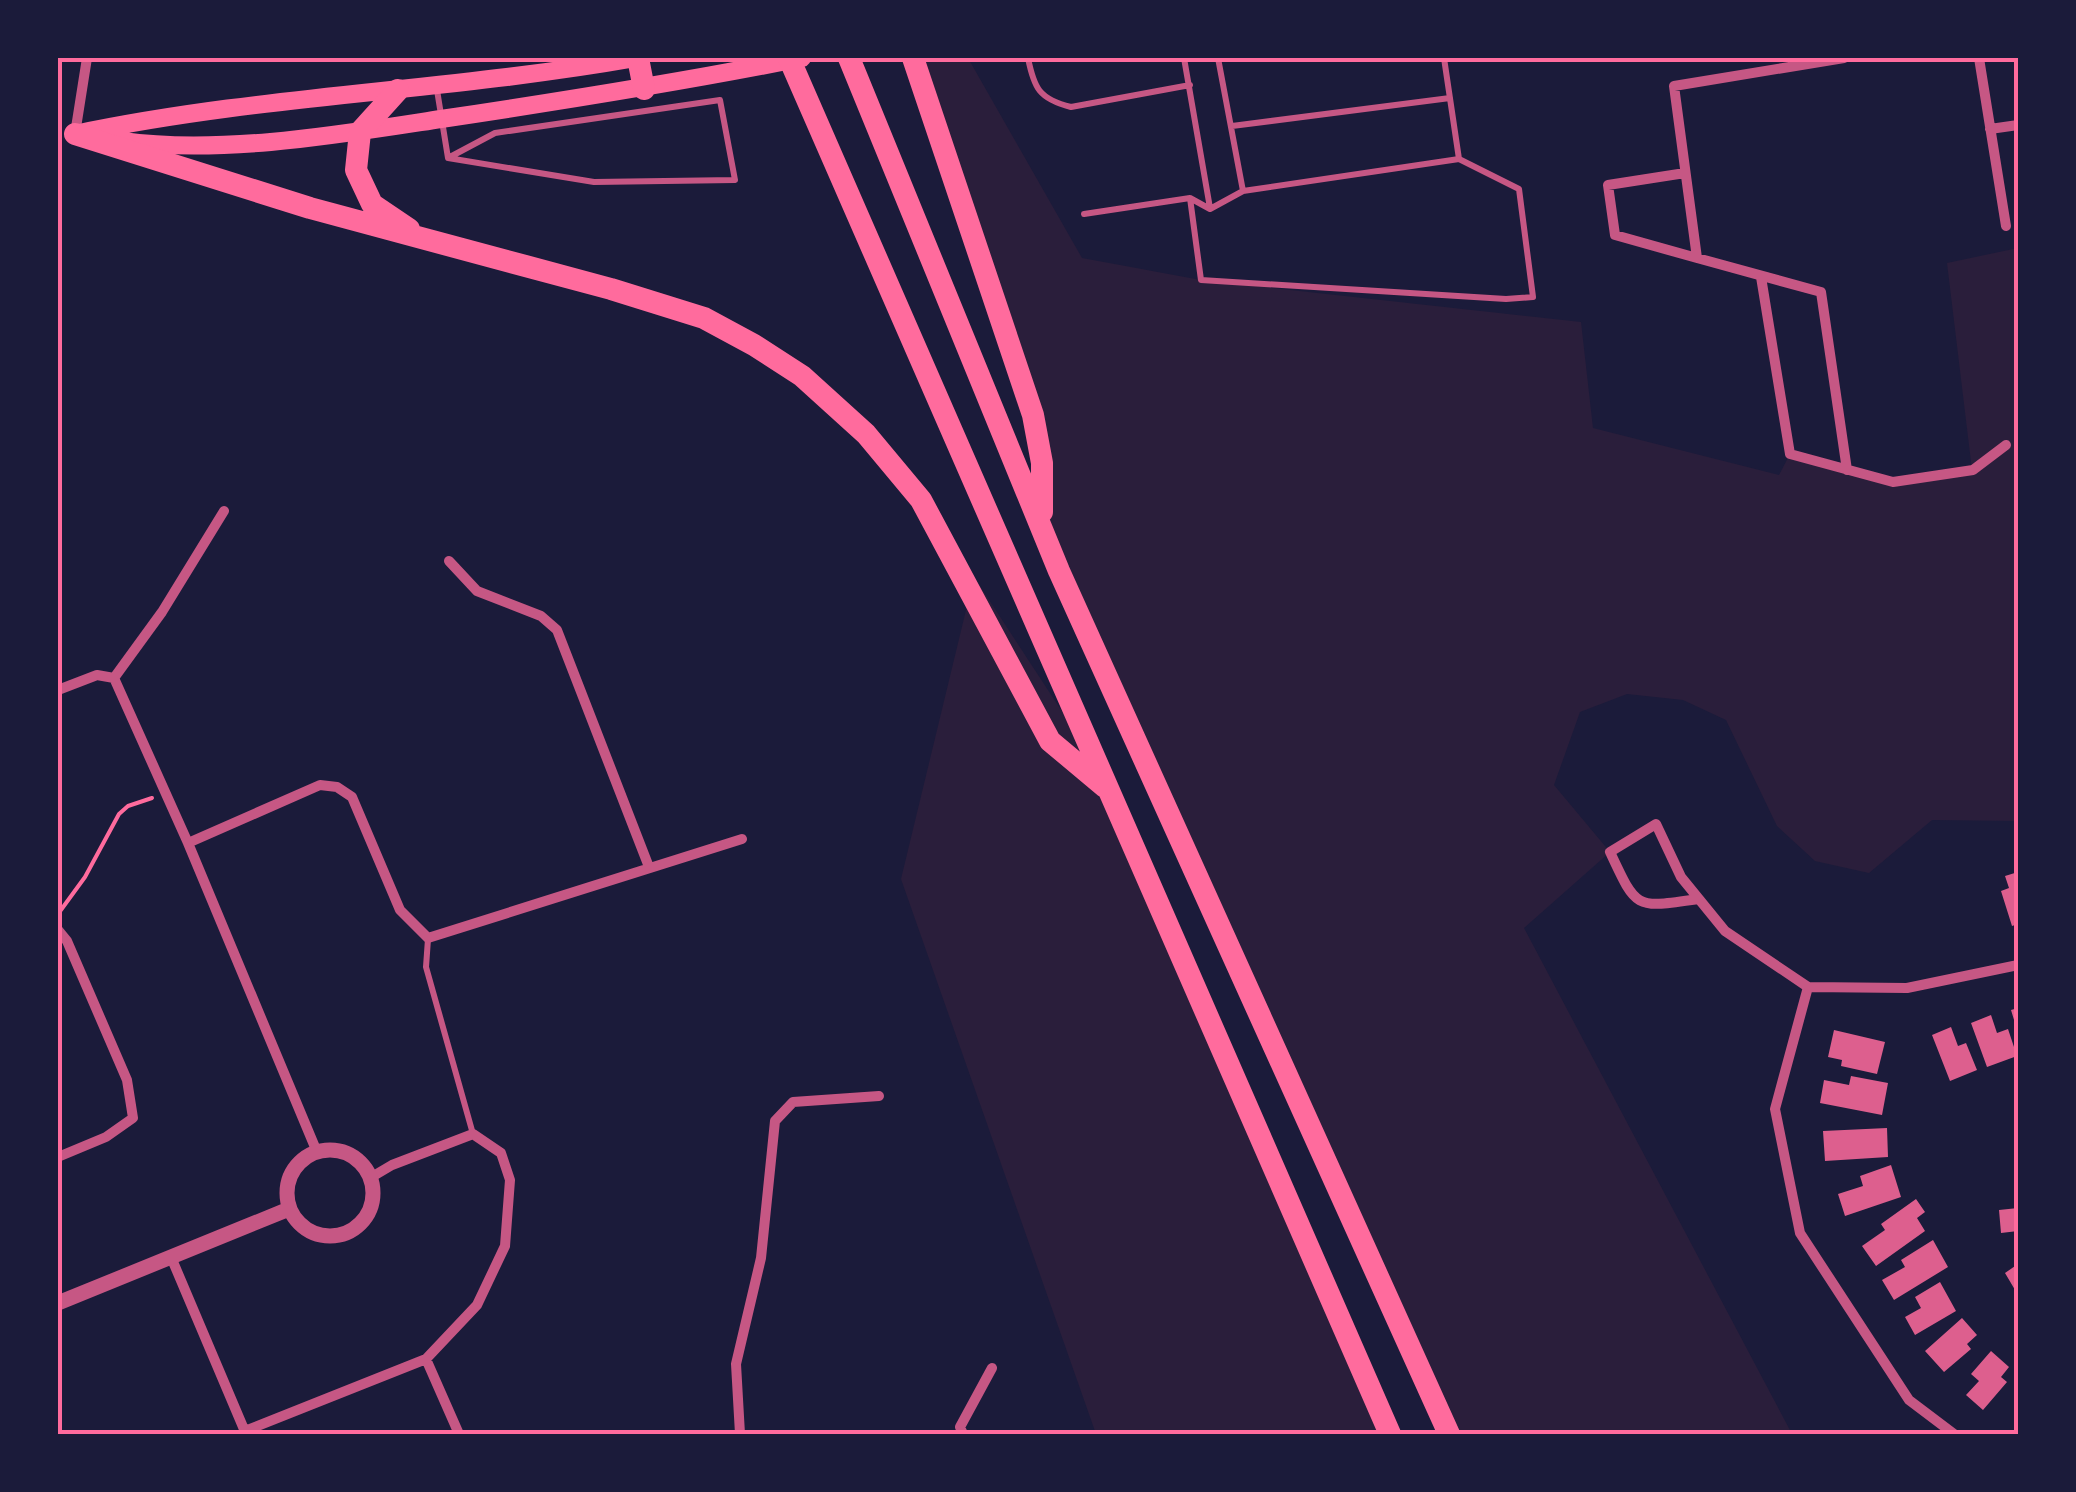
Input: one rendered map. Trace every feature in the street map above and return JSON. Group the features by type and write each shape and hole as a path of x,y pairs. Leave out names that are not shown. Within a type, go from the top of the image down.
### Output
{"highway":[{"path":"637,58 644,89"},
{"path":"789,58 1390,1434"},
{"path":"849,58 1059,571 1449,1434"},
{"path":"913,58 1034,415 1042,463 1042,526"},
{"path":"398,90 360,132 356,170 372,204 424,239"},
{"path":"66,134 310,208 704,318 802,376 866,434 921,500 1050,741 1112,792"}],"main road":[{"path":"66,134 163,116 436,86 637,58"},
{"path":"66,134 170,148 360,132 644,89 802,58"}],"street":[{"path":"66,134 86,58"},
{"path":"1697,258 1674,86 1819,59 1844,58"},
{"path":"1979,58 2006,226"},
{"path":"1990,129 2018,125"},
{"path":"1684,174 1608,184 1615,235 1821,292 1847,470"},
{"path":"1762,277 1790,454 1893,482 1972,470 2006,445"},
{"path":"114,678 162,612 224,511"},
{"path":"449,561 476,591 540,616 557,630 649,867"},
{"path":"58,690 97,675 114,678"},
{"path":"114,678 188,843 317,1152"},
{"path":"188,843 320,785 337,786 352,797 400,910 428,938 742,839"},
{"path":"1698,898 1649,906 1631,896 1610,852 1656,824 1681,877 1725,931 1808,986 1907,988 2018,965"},
{"path":"58,930 67,941 127,1080 133,1118 106,1137 58,1157"},
{"path":"1808,986 1775,1110 1800,1233 1909,1400 1954,1434"},
{"path":"740,1434 736,1364 761,1258 775,1122 793,1102 880,1096"},
{"path":"171,1257 246,1433 426,1359 477,1305 506,1246 510,1180 501,1154 474,1134 370,1178"},
{"path":"334,1150 352,1155 370,1178 373,1195 369,1211 359,1225 344,1234 312,1232 298,1223 290,1209 286,1193 292,1171 317,1152 334,1150"},
{"path":"58,1303 290,1209"},
{"path":"426,1359 458,1434"},
{"path":"963,1434 960,1427 992,1368"}],"lane":[{"path":"1028,58 1034,84 1052,102 1071,107 1190,85"},
{"path":"1184,58 1210,209"},
{"path":"1218,58 1242,190"},
{"path":"1444,58 1459,158"},
{"path":"436,86 448,158"},
{"path":"1232,126 1450,98"},
{"path":"720,100 735,180 594,182 448,158 495,133 720,100"},
{"path":"1190,198 1201,280 1506,299 1532,296 1520,189 1459,158 1242,190 1210,209"},
{"path":"1084,214 1190,198 1210,209"},
{"path":"428,938 426,967 474,1134"}],"path":[{"path":"58,914 85,877 118,814 128,806 166,793"}],"shaded area":[{"path":"912,58 968,58 1082,258 1201,280 1581,322 1593,428 1779,475 1790,454 1893,481 1972,470 1947,263 2018,248 2018,821 1932,820 1869,873 1815,861 1777,826 1726,720 1683,700 1627,694 1580,712 1554,785 1610,852 1524,928 1792,1434 1449,1434 1042,526 1042,463"},
{"path":"974,577 1116,794 1389,1434 1096,1434 901,879"}],"building":[{"path":"2018,872 2018,924 2012,926 2001,891 2009,888 2005,876"},
{"path":"2018,1008 2018,1033 2011,1010"},
{"path":"1991,1015 1997,1033 2008,1029 2017,1056 1987,1067 1971,1023"},
{"path":"1951,1027 1958,1046 1966,1043 1977,1070 1950,1081 1932,1035"},
{"path":"1834,1030 1885,1042 1877,1074 1841,1066 1842,1060 1828,1057"},
{"path":"1851,1076 1888,1083 1882,1115 1820,1103 1824,1080 1849,1085"},
{"path":"1887,1128 1888,1157 1825,1161 1823,1131"},
{"path":"1891,1165 1901,1197 1845,1216 1838,1194 1863,1186 1860,1176"},
{"path":"1916,1199 1925,1212 1917,1218 1925,1231 1876,1266 1862,1246 1885,1230 1881,1224"},
{"path":"2018,1208 2018,1231 2001,1233 1999,1210"},
{"path":"1933,1240 1948,1267 1894,1300 1882,1280 1905,1267 1901,1260"},
{"path":"2018,1264 2018,1295 2005,1273"},
{"path":"1940,1282 1956,1311 1915,1335 1905,1317 1921,1308 1915,1297"},
{"path":"1962,1318 1977,1335 1967,1344 1971,1349 1944,1372 1925,1351"},
{"path":"1991,1351 2009,1367 2001,1377 2007,1382 1983,1410 1966,1395 1979,1381 1971,1374"}]}
